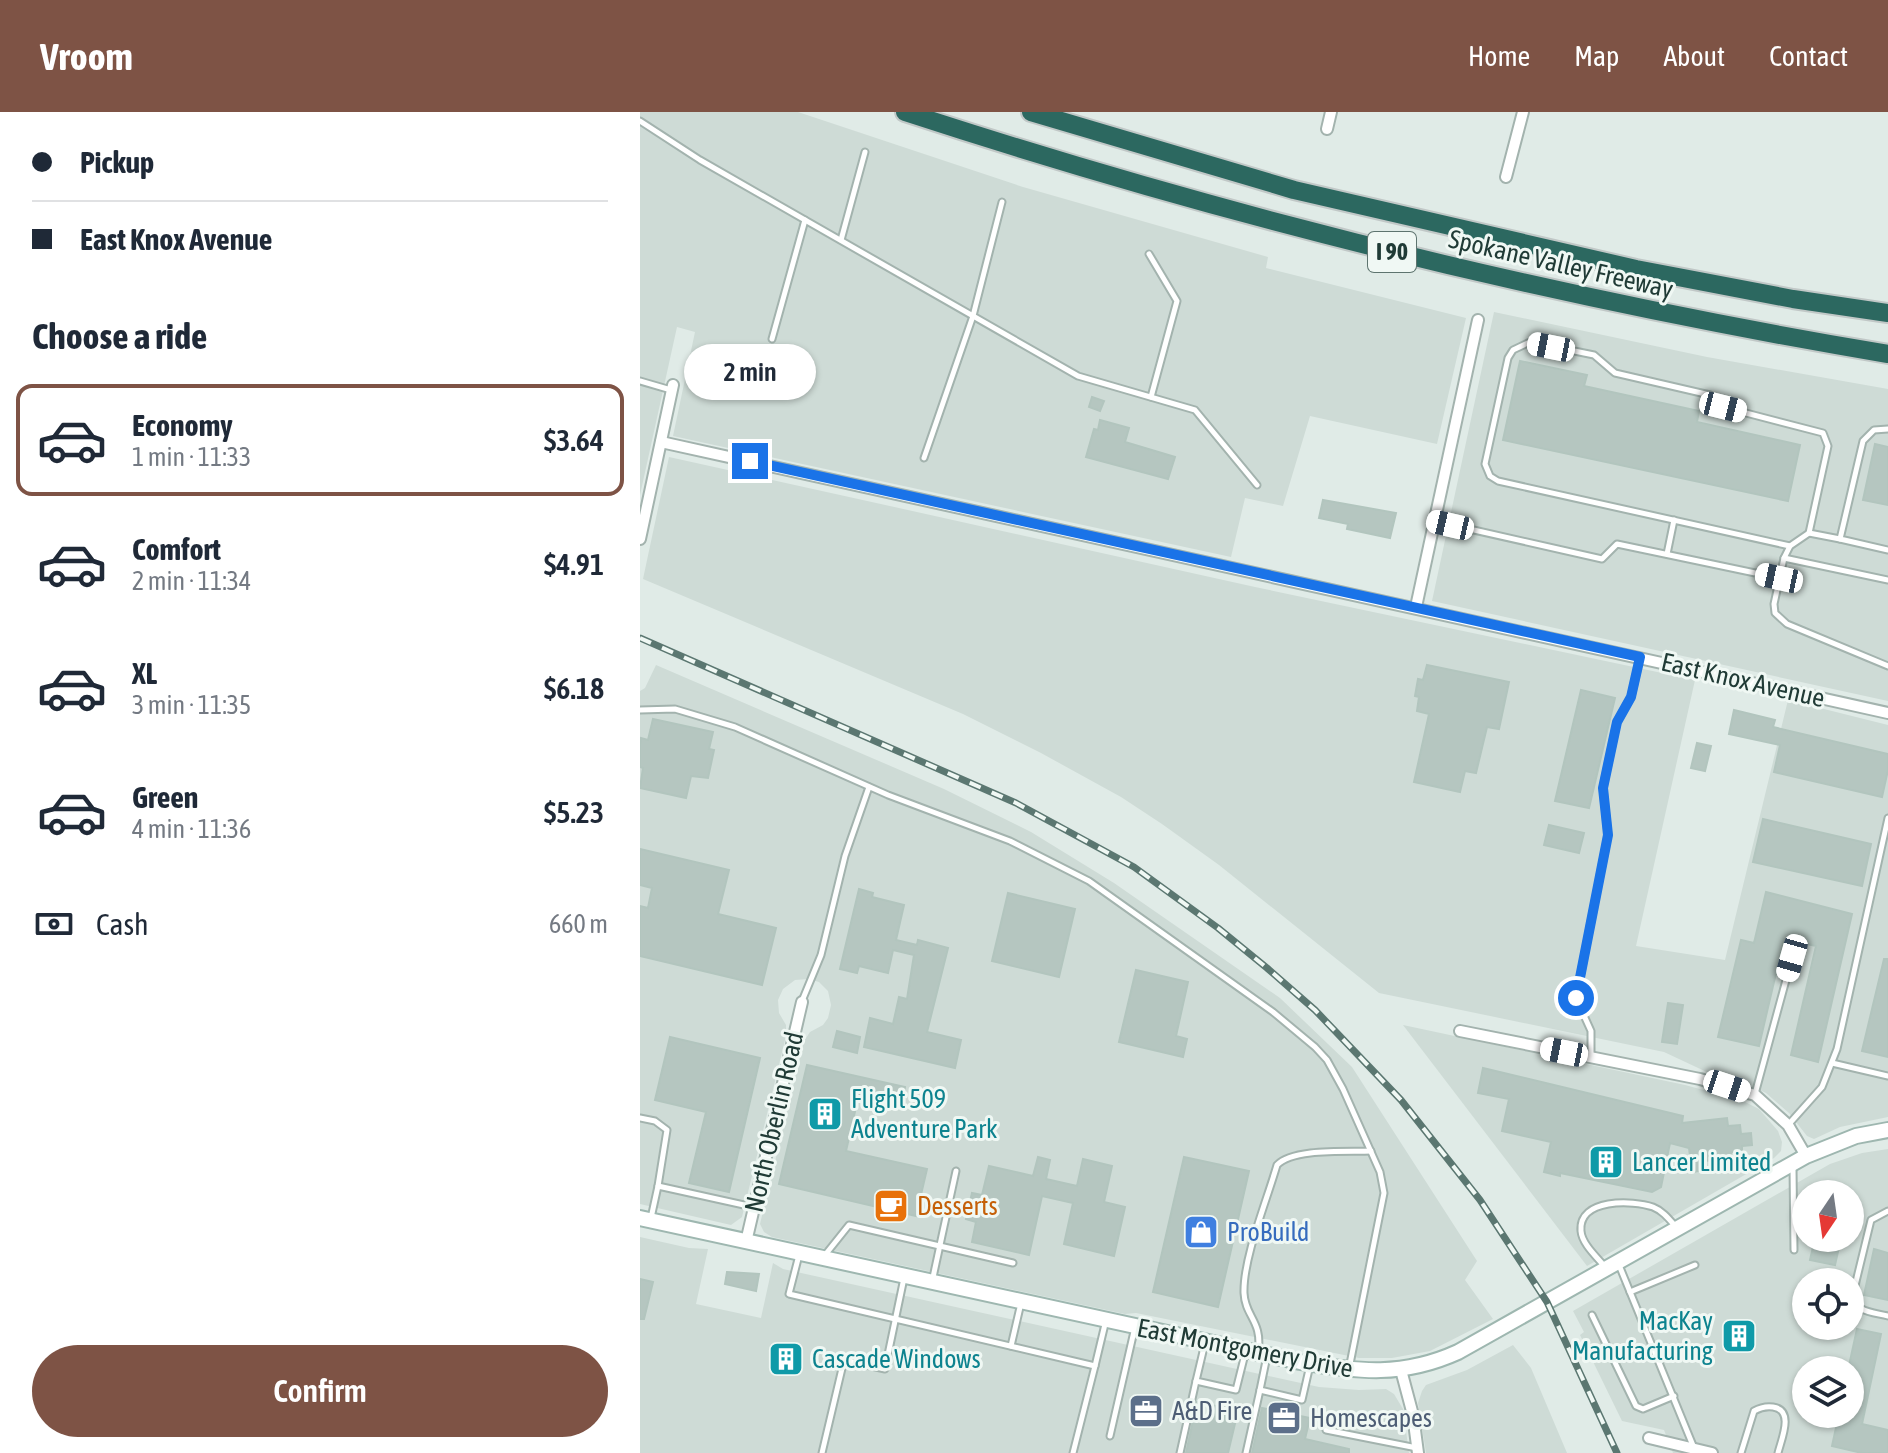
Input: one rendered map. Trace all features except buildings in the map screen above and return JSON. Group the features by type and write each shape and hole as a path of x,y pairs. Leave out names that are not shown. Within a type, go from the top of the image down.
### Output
{"highway":[{"name":"Spokane Valley Freeway","path":"905,112 1020,150 1218,207 1483,275 1695,320 1888,354"},
{"name":"Spokane Valley Freeway","path":"1031,112 1294,190 1636,269 1793,299 1888,313"}],"main road":[{"name":"East Montgomery Drive","path":"645,1220 1310,1364 1349,1370 1401,1370 1434,1363 1458,1352 1799,1160 1856,1136 1888,1130"}],"street":[{"path":"1327,129 1331,112"},
{"path":"1506,177 1523,112"},
{"path":"1416,607 1478,320"},
{"path":"640,537 673,388"},
{"name":"East Knox Avenue","path":"661,442 1888,713"},
{"name":"North Oberlin Road","path":"746,1242 802,1002"},
{"path":"1460,1031 1700,1079 1755,1095 1788,1125 1799,1160"},
{"path":"1401,1370 1413,1415 1418,1451"},
{"path":"1649,1438 1712,1453"}],"lane":[{"path":"640,121 700,160 1078,376 1195,410 1257,485"},
{"path":"841,240 865,152"},
{"path":"924,458 973,316 1002,202"},
{"path":"772,339 805,220"},
{"path":"1149,254 1177,301 1151,397"},
{"path":"1790,546 1498,481 1490,476 1485,464 1508,358 1513,350 1530,342 1594,355 1615,373 1710,395 1723,407 1823,433 1828,446 1809,533 1790,546 1784,558 1774,604 1779,619 1787,624 1888,666"},
{"path":"640,381 673,388"},
{"path":"1840,539 1863,441 1874,430 1888,429"},
{"path":"1667,554 1674,520"},
{"path":"1433,521 1602,559 1617,544 1779,578"},
{"path":"1809,533 1888,550"},
{"path":"1784,558 1888,580"},
{"path":"1591,1057 1591,1031 1576,998 1608,835 1603,788 1617,722 1631,697 1640,657"},
{"path":"640,710 662,707 707,716 869,787 1010,841 1089,881 1273,1012 1327,1060 1380,1172 1383,1204 1349,1370"},
{"path":"802,1002 821,955 845,856 869,787"},
{"path":"1788,1125 1822,1087 1837,1049 1888,818"},
{"path":"1755,1095 1792,958"},
{"path":"1832,1063 1888,1076"},
{"path":"640,1118 655,1121 667,1130 658,1186 645,1220"},
{"path":"1246,1453 1260,1390 1257,1353 1260,1331 1245,1298 1245,1282 1277,1165 1283,1159 1306,1154 1371,1151"},
{"path":"1798,1180 1799,1160"},
{"path":"932,1283 956,1171"},
{"path":"658,1186 754,1207"},
{"path":"1677,1228 1661,1211 1641,1204 1613,1202 1590,1212 1583,1220 1582,1236 1612,1265 1630,1292 1695,1449"},
{"path":"1888,1211 1871,1220 1853,1294 1854,1304 1859,1309 1888,1316"},
{"path":"822,1259 849,1225 1013,1263"},
{"path":"799,1254 789,1294 1095,1366"},
{"path":"1630,1292 1695,1265"},
{"path":"822,1453 844,1360 885,1369 904,1277"},
{"path":"1011,1346 1021,1302"},
{"path":"1592,1315 1636,1406 1643,1409 1674,1396"},
{"path":"1073,1453 1106,1320"},
{"path":"1110,1436 1135,1326"},
{"path":"1180,1453 1205,1342"},
{"path":"1196,1381 1236,1390 1257,1353"},
{"path":"1260,1390 1302,1400 1310,1364"},
{"path":"1741,1453 1754,1411 1771,1407 1779,1408 1784,1413 1785,1423 1778,1453"},
{"path":"1326,1430 1418,1451"}],"shaded area":[{"path":"640,112 798,112 1023,187 1268,257 1266,268 1466,318 1437,444 1310,416 1283,506 1245,498 1231,557 673,436 695,332 677,327 640,495"},
{"path":"1494,312 1707,357 1888,389 1888,701 1432,601"},
{"path":"669,457 1255,587 1695,680 1636,946 1725,960 1788,700 1888,725 1888,1117 1840,1127 1814,1139 1807,1136 1789,1113 1766,1093 1745,1083 1711,1074 1664,1052 1379,993 1219,865 1121,797 963,714 643,579"},
{"path":"656,665 944,789 1031,832 1114,883 1280,998 1352,1067 1477,1261 1465,1280 1493,1319 1430,1351 1392,1358 1359,1358 1136,1313 1125,1314 772,1237 764,1232 760,1224 804,1041 810,1032 823,1025 831,1005 828,991 819,982 808,979 795,980 783,989 778,1000 786,1036 742,1217 731,1225 640,1204 640,691 645,688"},
{"path":"1403,1025 1685,1085 1741,1100 1759,1109 1778,1131 1781,1151 1774,1158 1587,1266"},
{"path":"1888,1149 1888,1453 1673,1453 1664,1430 1622,1421 1580,1335 1584,1332 1573,1311 1792,1186 1792,1252 1864,1252 1864,1180 1802,1180 1830,1164 1862,1153"},
{"path":"640,1237 708,1249 696,1304 761,1318 773,1263 783,1269 1319,1387 1386,1389 1394,1394 1403,1409 1409,1453 640,1453"},
{"path":"1513,1345 1531,1368 1567,1453 1426,1453 1418,1403 1426,1385 1467,1370"}],"railway":[{"path":"640,638 1016,803 1134,867 1267,968 1315,1010 1401,1100 1480,1200 1547,1302 1617,1453"}],"place":[{"name":"Flight 509 Adventure Park","path":"825,1114"},
{"name":"Lancer Limited","path":"1606,1162"},
{"name":"Desserts","path":"891,1206"},
{"name":"ProBuild","path":"1201,1232"},
{"name":"MacKay Manufacturing","path":"1739,1336"},
{"name":"Cascade Windows","path":"786,1359"},
{"name":"A&D Fire","path":"1146,1411"},
{"name":"Homescapes","path":"1284,1418"}],"route":[{"path":"750,461 1640,657 1631,697 1617,722 1603,788 1608,835 1576,998"}]}
